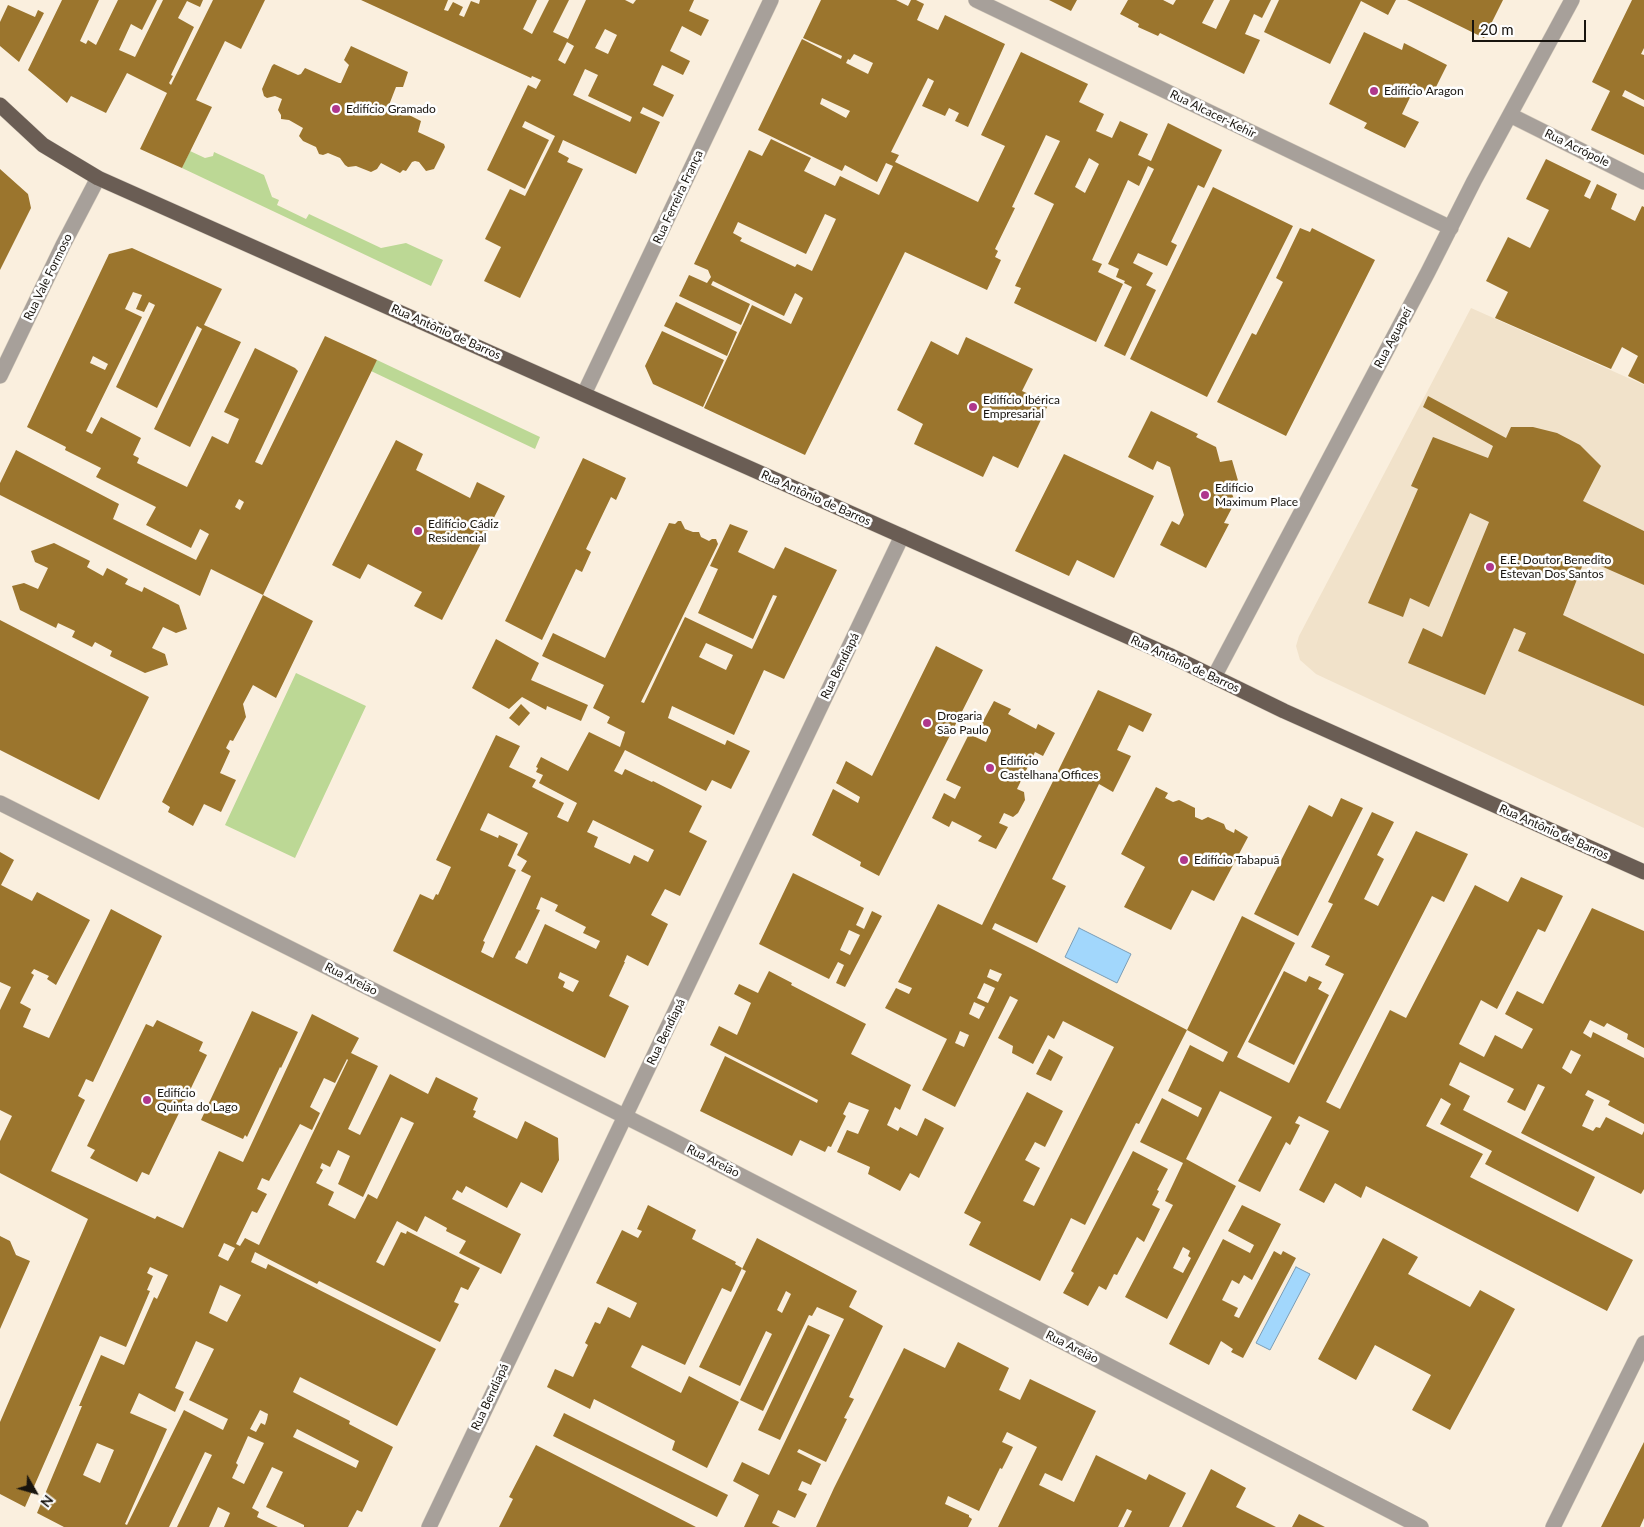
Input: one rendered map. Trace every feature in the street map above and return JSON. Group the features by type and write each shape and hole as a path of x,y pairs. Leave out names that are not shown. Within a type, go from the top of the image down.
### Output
{"main road":[{"name":"Rua Antônio de Barros","path":"0,105 43,145 98,178 1160,651 1293,715 1644,872"}],"street":[{"name":"Rua Ferreira França","path":"584,394 771,0"},
{"name":"Rua Alcacer-Kehir","path":"976,0 1451,228"},
{"name":"Rua Aguapeí","path":"1214,677 1572,0"},
{"name":"Rua Acrópole","path":"1510,115 1644,182"},
{"name":"Rua Vale Formoso","path":"0,376 63,245 98,178"},
{"name":"Rua Bendiapá","path":"429,1527 902,536"},
{"name":"Rua Areião","path":"0,803 625,1116 1421,1527"},
{"path":"1553,1527 1644,1343"}],"shaded area":[{"name":"E.E. Doutor Benedito Estevan Dos Santos","path":"1471,308 1644,385 1644,828 1316,674 1300,660 1296,646 1299,636"}],"green space":[{"path":"190,151 205,158 213,156 214,152 264,175 272,197 279,200 277,205 306,219 309,214 381,248 406,243 443,260 431,286 182,168"},
{"path":"377,360 540,437 535,449 371,371"},
{"path":"296,673 366,706 295,858 225,825"}],"water":[{"path":"1079,928 1131,954 1117,983 1065,957"},
{"path":"1296,1267 1310,1274 1270,1350 1256,1343"}],"building":[{"path":"62,0 99,0 80,41 86,44 88,40 96,45 118,0 157,0 142,30 131,24 119,50 135,57 163,0 203,0 200,7 187,1 178,18 194,27 171,75 173,76 169,83 171,85 213,0 265,0 241,49 225,41 196,100 212,107 182,168 140,149 167,93 127,73 106,113 71,96 67,103 28,70"},
{"path":"361,0 448,0 444,10 448,11 453,2 463,7 459,15 464,17 471,1 479,4 480,0 537,0 523,29 532,34 549,0 569,0 553,32 568,39 586,0 625,0 633,4 636,0 694,0 689,11 709,20 701,36 682,26 670,51 690,61 683,75 662,65 653,85 674,95 663,117 643,107 640,113 660,122 636,174 563,140 558,152 569,158 567,162 583,169 520,298 484,281 501,247 485,239 510,189 525,196 555,136 525,121 522,127 549,140 525,189 487,170 528,85 536,89 541,80 532,76 531,78","holes":["605,29 617,35 608,54 595,48","567,42 574,46 565,64 558,60","585,69 598,75 588,96 632,117 630,122 573,95"]},
{"path":"821,0 896,0 908,6 911,0 916,0 924,4 917,20 938,30 945,15 1005,44 968,127 955,121 959,113 949,108 945,116 922,106 934,81 928,78 891,152 899,155 895,162 978,202 1005,146 981,135 1021,52 1088,84 1079,102 1104,114 1096,131 1112,138 1120,121 1148,134 1138,155 1151,161 1168,123 1222,150 1204,188 1198,185 1171,242 1177,245 1167,266 1138,253 1133,263 1153,273 1146,285 1156,290 1125,356 1104,346 1132,287 1116,277 1119,269 1108,264 1154,169 1148,166 1139,186 1128,180 1092,260 1102,264 1098,272 1123,284 1096,342 1014,303 1021,288 1015,286 1054,204 1034,194 1060,141 1046,135 1012,207 1015,208 995,249 998,251 995,257 1001,260 987,290 905,252 805,455 704,408 752,305 791,324 803,298 795,293 784,316 713,281 711,285 750,304 741,325 679,296 689,275 707,283 711,277 708,270 694,264 749,150 762,156 771,139 811,158 804,171 835,186 840,176 879,195 893,166 886,163 877,182 845,165 842,171 758,130 802,39 841,59 842,56 803,38","holes":["854,54 873,63 868,74 846,63 848,59 850,60","822,98 850,111 846,118 820,104","1089,158 1099,164 1085,193 1075,187","825,214 836,219 812,271 797,264 795,267 740,241 742,238 733,233 738,222 806,254"]},
{"path":"1049,0 1077,0 1071,11"},
{"path":"1128,0 1163,0 1173,5 1176,0 1214,0 1202,23 1216,29 1230,0 1271,0 1262,18 1254,14 1245,34 1260,40 1244,74 1160,33 1158,36 1138,27 1139,24 1120,14"},
{"path":"1279,0 1396,0 1388,15 1361,1 1330,64 1264,32"},
{"path":"1407,0 1503,0 1484,38"},
{"path":"1632,0 1644,0 1644,48 1641,54 1644,55 1644,100 1625,90 1622,96 1644,107 1644,155 1591,130 1610,91 1592,82"},
{"path":"8,5 35,17 38,10 44,13 19,62 0,46 0,22"},
{"name":"Edifício Aragon","path":"1364,32 1402,50 1404,43 1447,65 1432,95 1415,87 1402,114 1419,122 1405,148 1364,128 1367,123 1329,104"},
{"name":"Edifício Gramado","path":"351,46 408,72 403,87 396,87 389,105 421,121 418,132 444,144 445,147 434,169 426,171 419,162 415,161 412,162 406,171 403,170 400,173 381,163 377,169 371,172 356,166 348,167 340,158 328,153 319,154 316,147 303,141 299,136 303,128 289,120 281,119 278,110 282,99 275,96 267,98 264,96 262,89 274,64 298,75 305,68 341,83 349,65 344,60"},
{"path":"1546,159 1591,181 1584,196 1590,199 1597,184 1617,194 1611,209 1635,221 1642,206 1644,207 1644,384 1628,376 1638,356 1622,347 1611,369 1495,318 1508,292 1486,281 1508,237 1530,248 1549,210 1526,199"},
{"path":"0,169 28,194 31,208 0,270"},
{"path":"1213,187 1293,226 1207,397 1130,359"},
{"path":"1300,228 1310,232 1312,228 1375,260 1286,436 1217,402 1252,333 1256,335 1283,282 1276,278"},
{"path":"132,248 222,289 204,325 241,342 190,447 154,429 202,329 197,326 157,408 116,387 155,305 149,302 144,312 136,309 142,295 133,292 125,309 142,317 86,431 92,434 101,417 141,438 133,455 139,458 137,463 187,487 212,436 228,444 239,419 224,412 255,348 298,371 255,462 262,465 325,336 377,360 263,595 211,569 200,596 0,495 0,483 16,450 119,504 113,519 196,560 209,534 200,529 191,548 146,525 156,507 96,477 101,468 65,450 66,447 27,427 109,254","holes":["93,356 108,364 105,370 90,363","239,499 244,502 240,510 235,507"]},
{"path":"676,302 737,332 727,356 664,326"},
{"path":"662,331 724,360 703,407 653,384 645,366"},
{"name":"Edifício Ibérica Empresarial","path":"966,337 1033,369 1022,391 1049,403 1018,468 993,456 983,477 914,444 923,424 897,410 931,341 958,355"},
{"path":"1428,396 1506,438 1511,427 1533,427 1557,433 1580,445 1601,466 1583,501 1644,531 1644,585 1585,559 1563,615 1644,654 1644,706 1518,651 1526,633 1514,628 1485,695 1408,663 1423,628 1442,637 1489,522 1470,513 1429,607 1410,598 1403,617 1368,603 1418,489 1411,486 1433,437 1488,458 1493,446 1423,407"},
{"name":"Edifício Maximum Place","path":"1151,411 1198,434 1196,437 1216,447 1220,462 1232,460 1239,484 1230,488 1235,502 1224,523 1229,524 1206,568 1160,545 1172,521 1179,525 1184,515 1170,467 1157,461 1153,470 1128,457"},
{"name":"Edifício Cádiz Residencial","path":"396,440 423,454 416,470 470,498 477,482 505,496 442,620 414,606 422,592 368,564 360,579 332,565"},
{"path":"1064,454 1154,496 1114,578 1077,560 1069,576 1015,551"},
{"path":"583,458 626,478 616,500 611,497 586,549 591,552 582,572 576,569 542,640 505,621"},
{"path":"681,521 685,529 699,532 701,537 709,541 716,539 718,544 641,702 644,703 685,617 752,649 777,596 773,595 753,639 698,613 718,569 710,566 730,524 748,531 738,552 774,569 785,547 837,570 784,679 764,670 734,735 672,706 668,718 725,745 727,740 750,751 731,789 712,780 706,791 625,750 614,771 622,775 625,769 702,806 689,832 707,841 680,896 665,889 651,915 668,924 648,966 627,955 609,996 629,1006 605,1058 393,951 420,894 433,900 436,894 438,895 451,867 436,860 496,735 520,746 509,767 536,780 532,787 564,803 557,817 568,822 577,803 539,783 543,775 536,772 538,768 536,767 541,757 568,771 589,732 620,747 625,732 607,723 610,717 593,708 604,685 542,656 553,633 605,658 669,523 675,524","holes":["706,643 733,655 726,670 699,657","488,813 528,833 517,855 527,861 521,871 531,876 493,958 481,952 485,942 483,941 516,870 508,866 518,844 499,835 498,838 480,830","593,820 654,850 648,862 634,855 630,864 594,847 598,837 587,832","541,897 558,905 555,911 586,927 583,933 600,941 596,949 545,924 527,964 515,958 540,910 536,909","560,972 579,981 573,992 563,987 565,982 558,978"]},
{"path":"54,543 90,561 87,567 103,576 107,568 128,579 125,584 142,592 144,587 179,605 187,629 176,633 163,627 152,648 165,654 168,665 145,673 110,656 112,651 95,642 92,647 72,637 75,631 58,623 56,628 20,610 12,586 24,583 38,589 48,568 35,562 31,551"},
{"path":"263,595 313,621 276,698 253,685 243,704 246,717 233,741 230,740 226,748 230,751 220,773 236,780 221,812 204,804 193,826 168,812 170,807 162,802"},
{"path":"0,620 149,697 99,800 0,750"},
{"path":"496,639 539,663 531,680 588,705 581,721 547,706 546,710 522,697 509,709 472,688"},
{"path":"936,646 983,670 879,876 860,866 861,862 812,835 833,789 858,803 860,797 836,783 846,761 872,776"},
{"path":"1098,690 1152,714 1143,732 1129,725 1117,750 1131,756 1113,792 1099,784 1052,879 1066,886 1037,943 995,923 992,929 1187,1030 1139,1124 1136,1123 1085,1225 1071,1218 1040,1281 969,1245 981,1222 964,1213 1027,1092 1063,1111 1045,1147 1035,1142 1025,1160 1040,1168 1023,1201 1034,1206 1114,1047 1063,1021 1054,1039 1048,1035 1033,1064 1012,1053 1013,1046 998,1038 1018,1000 1010,996 955,1107 922,1090 947,1039 885,1008 896,988 909,994 912,988 898,982 938,904 982,925","holes":["990,969 1002,974 998,982 987,977","984,983 995,988 988,1003 977,998","974,1002 985,1007 979,1019 969,1014","960,1031 969,1035 964,1047 955,1043"]},
{"name":"Edifício Castelhana Offices","path":"994,701 1011,709 1008,714 1036,729 1038,724 1055,733 1043,756 1035,752 1017,789 1024,792 1025,800 1018,813 1013,817 1004,813 999,823 1008,827 996,849 978,841 982,836 952,821 949,827 932,818 944,793 955,799 961,787 946,780 969,734 986,742 991,730 981,725"},
{"path":"521,704 530,713 519,726 509,718"},
{"name":"Edifício Tabapuã","path":"1156,787 1168,793 1165,798 1173,802 1179,800 1195,808 1195,817 1202,820 1208,817 1224,824 1226,829 1234,833 1235,829 1248,837 1214,901 1192,890 1171,930 1124,907 1145,867 1121,854"},
{"path":"1341,798 1363,808 1298,936 1254,914 1309,805 1332,817"},
{"path":"1372,812 1394,822 1377,855 1384,859 1364,899 1378,906 1416,831 1468,854 1444,902 1432,896 1326,1102 1340,1109 1390,1010 1406,1018 1475,885 1508,902 1521,877 1563,896 1545,932 1538,929 1497,1009 1481,1000 1459,1044 1484,1057 1495,1035 1522,1049 1533,1029 1505,1014 1517,991 1543,1004 1592,908 1644,931 1644,1048 1627,1039 1628,1034 1607,1023 1604,1027 1590,1020 1583,1033 1591,1038 1593,1032 1644,1058 1644,1124 1608,1105 1610,1101 1588,1090 1585,1095 1594,1100 1582,1126 1593,1131 1596,1127 1600,1128 1606,1117 1642,1135 1644,1131 1644,1189 1641,1194 1521,1133 1545,1087 1538,1084 1525,1111 1507,1102 1514,1089 1460,1062 1449,1085 1470,1096 1463,1110 1595,1177 1578,1212 1485,1164 1492,1151 1440,1124 1451,1104 1441,1098 1426,1126 1483,1154 1470,1177 1633,1260 1607,1311 1366,1186 1361,1198 1335,1183 1324,1203 1299,1190 1329,1131 1299,1116 1295,1123 1300,1125 1290,1145 1286,1142 1260,1192 1238,1181 1272,1117 1220,1091 1186,1159 1236,1186 1167,1319 1125,1297 1173,1205 1165,1201 1183,1163 1140,1142 1162,1098 1198,1117 1202,1108 1168,1091 1190,1045 1223,1062 1228,1052 1187,1030 1242,916 1295,943 1237,1057 1289,1083 1344,974 1325,965 1330,956 1311,947 1333,904 1328,902","holes":["1571,1050 1581,1055 1571,1074 1562,1068","1183,1247 1190,1251 1188,1256 1191,1258 1183,1273 1173,1268"]},
{"path":"0,852 14,860 1,885 32,901 37,892 90,920 56,985 47,979 49,976 34,969 31,973 34,975 20,1003 31,1009 23,1027 49,1038 111,909 162,936 93,1082 86,1079 78,1096 85,1100 51,1171 155,1219 157,1216 183,1228 219,1151 243,1162 312,1014 359,1038 351,1053 378,1066 348,1129 360,1135 390,1074 428,1094 436,1077 478,1098 473,1110 476,1111 473,1117 517,1139 525,1121 558,1138 559,1160 542,1193 521,1182 507,1208 466,1186 462,1193 457,1190 452,1199 521,1234 501,1274 459,1253 466,1241 446,1231 447,1228 425,1216 417,1232 397,1221 376,1262 384,1266 401,1232 406,1234 407,1231 480,1268 468,1290 461,1287 454,1302 459,1304 440,1342 319,1281 317,1284 255,1252 251,1262 266,1269 268,1264 436,1349 397,1426 300,1377 293,1392 350,1421 349,1424 393,1447 362,1512 357,1510 348,1527 304,1527 304,1525 266,1507 283,1472 272,1467 252,1508 259,1512 257,1517 278,1527 224,1527 230,1513 218,1507 209,1527 177,1527 212,1455 205,1452 169,1527 64,1527 37,1513 82,1406 79,1406 101,1355 124,1365 154,1297 157,1299 168,1275 150,1267 147,1273 153,1276 147,1290 150,1291 126,1347 100,1336 25,1507 0,1494 0,1422 88,1219 0,1173 0,1141 12,1116 0,1110 0,1010 11,987 0,982","holes":["348,1060 259,1245 245,1238 240,1246 236,1244 252,1211 257,1213 267,1194 257,1189 262,1178 269,1181 300,1124 312,1130 320,1113 310,1107 324,1078 335,1083","401,1117 414,1123 377,1199 368,1194 355,1219 328,1205 334,1192 316,1183 323,1170 320,1168 322,1163 330,1167 338,1150 350,1156 338,1184 363,1197","224,1243 235,1248 228,1261 218,1256","220,1285 241,1295 227,1322 209,1313","196,1341 214,1349 189,1400 228,1419 223,1430 184,1410 127,1525 125,1524 167,1429 130,1413 139,1393 175,1412 184,1392 175,1388","260,1410 268,1414 265,1425 261,1423 256,1432 250,1429","297,1429 359,1461 356,1468 293,1437","248,1436 264,1443 244,1484 232,1478 238,1465 236,1463","97,1443 114,1450 100,1483 83,1475"]},
{"path":"793,873 864,908 856,925 864,929 872,911 882,916 845,987 836,983 844,965 838,962 829,979 759,944","holes":["849,930 860,935 850,955 840,950"]},
{"path":"769,971 792,983 791,985 866,1024 851,1054 911,1085 900,1110 895,1107 887,1125 898,1131 900,1127 917,1136 925,1118 944,1128 919,1178 910,1173 900,1191 868,1174 870,1167 837,1152 847,1130 858,1134 869,1110 849,1102 843,1114 846,1116 831,1147 828,1146 825,1152 800,1140 792,1156 700,1111 725,1056 817,1103 818,1100 710,1045 719,1026 737,1035 751,1003 734,994 739,984 758,993"},
{"path":"1284,971 1306,982 1309,976 1322,982 1318,989 1329,995 1294,1065 1248,1042"},
{"path":"252,1011 298,1032 247,1137 245,1135 243,1139 201,1120"},
{"name":"Edifício Quinta do Lago","path":"157,1020 203,1042 199,1051 207,1055 149,1175 142,1172 137,1182 90,1158 95,1150 87,1146 146,1024 153,1027"},
{"path":"1049,1049 1063,1057 1051,1081 1036,1074"},
{"path":"1133,1151 1168,1169 1157,1190 1159,1191 1152,1205 1160,1209 1144,1242 1137,1237 1117,1275 1114,1274 1106,1290 1099,1286 1088,1306 1063,1293 1074,1273 1071,1271"},
{"path":"648,1205 696,1230 692,1239 736,1262 735,1264 742,1268 731,1292 722,1288 685,1365 642,1345 631,1367 681,1393 689,1376 739,1402 707,1468 672,1450 675,1441 594,1399 590,1409 547,1387 555,1369 573,1377 588,1345 585,1343 595,1322 600,1324 608,1307 630,1318 637,1303 596,1283 622,1230 638,1238 642,1231 637,1229"},
{"path":"1242,1205 1281,1224 1252,1280 1244,1275 1239,1284 1232,1280 1222,1300 1238,1308 1234,1316 1239,1318 1274,1251 1281,1255 1283,1251 1296,1258 1243,1358 1231,1352 1233,1349 1221,1341 1209,1365 1169,1344 1223,1239 1250,1253 1254,1245 1228,1231"},
{"path":"0,1236 10,1241 16,1255 30,1261 0,1329"},
{"path":"757,1238 857,1291 849,1307 883,1326 849,1397 854,1399 844,1418 847,1419 826,1462 799,1449 797,1452 821,1464 811,1485 802,1481 798,1490 807,1494 795,1518 778,1510 772,1523 780,1527 744,1527 759,1495 733,1481 742,1462 769,1475 844,1319 817,1307 812,1316 809,1315 763,1411 740,1400 772,1334 766,1331 740,1386 699,1367 746,1271 742,1269","holes":["786,1291 791,1294 782,1313 777,1310"]},
{"path":"1383,1238 1418,1257 1408,1274 1470,1307 1480,1290 1515,1309 1450,1430 1412,1410 1431,1375 1375,1345 1356,1380 1318,1359"},
{"path":"808,1325 830,1335 780,1440 758,1430"},
{"path":"958,1342 1009,1368 999,1390 1020,1400 1030,1379 1096,1411 1062,1481 1045,1473 1039,1485 1074,1502 1096,1455 1146,1480 1149,1474 1186,1493 1169,1527 1124,1527 1132,1511 1127,1509 1118,1527 998,1527 1037,1447 1007,1432 1002,1442 1013,1447 1002,1469 1000,1468 979,1511 948,1496 945,1504 969,1515 972,1519 968,1527 816,1527 904,1348 945,1368"},
{"path":"564,1413 728,1495 717,1517 553,1436"},
{"path":"1644,1442 1644,1518 1640,1527 1601,1527"},
{"path":"536,1445 696,1527 499,1527 513,1499 509,1497"},
{"path":"1211,1469 1246,1488 1236,1507 1276,1527 1182,1527"},
{"path":"1299,1514 1325,1527 1292,1527"}],"place":[{"name":"Edifício Aragon","path":"1374,91"},
{"name":"Edifício Gramado","path":"336,109"},
{"name":"Edifício Ibérica Empresarial","path":"973,407"},
{"name":"Edifício Maximum Place","path":"1205,495"},
{"name":"Edifício Cádiz Residencial","path":"418,531"},
{"name":"E.E. Doutor Benedito Estevan Dos Santos","path":"1490,567"},
{"name":"Drogaria São Paulo","path":"927,723"},
{"name":"Edifício Castelhana Offices","path":"990,768"},
{"name":"Edifício Tabapuã","path":"1184,860"},
{"name":"Edifício Quinta do Lago","path":"147,1100"}]}
